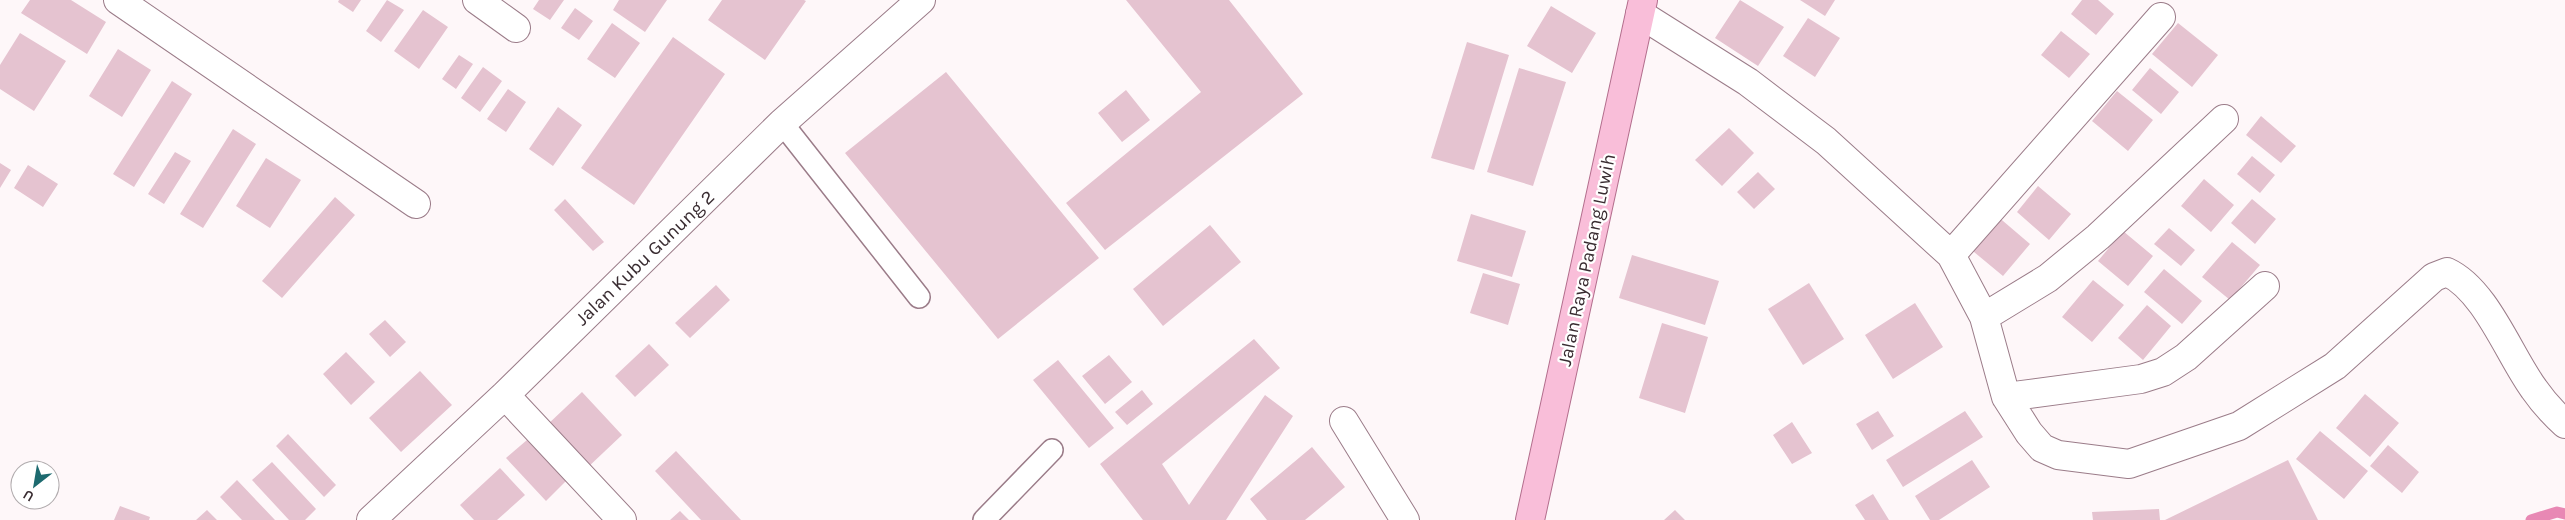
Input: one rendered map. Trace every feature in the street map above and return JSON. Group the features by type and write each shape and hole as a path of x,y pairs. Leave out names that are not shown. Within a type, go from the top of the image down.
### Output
{"main road":[{"name":"Jalan Raya Padang Luwih","path":"1530,520 1641,7"}],"street":[{"path":"118,0 416,204"},
{"path":"477,0 516,28"},
{"name":"Jalan Kubu Gunung 2","path":"371,520 505,396 782,123 921,0"},
{"path":"1641,7 1748,82 1826,141 1951,255 1984,317 2006,397 2029,433 2042,448 2058,455 2129,464 2239,426 2335,366 2434,276 2447,272 2465,282 2497,328 2533,388 2552,412 2565,424"},
{"path":"1951,255 2161,18"},
{"path":"1984,317 2048,278 2098,237 2224,119"},
{"path":"2006,397 2141,379 2163,372 2186,357 2265,286"},
{"path":"505,396 622,520"},
{"path":"1344,421 1405,520"}],"lane":[{"path":"782,123 919,297"},
{"path":"984,520 1052,450"}],"building":[{"path":"30,0 71,0 106,22 87,54 21,13"},
{"path":"339,0 361,0 353,12 338,2"},
{"path":"387,0 404,10 381,42 366,31"},
{"path":"539,0 564,0 550,20 533,9"},
{"path":"619,0 667,0 645,32 613,10"},
{"path":"722,0 806,1 765,60 708,20"},
{"path":"1126,0 1229,0 1303,94 1105,250 1066,203 1201,92"},
{"path":"1740,0 1784,27 1758,66 1715,38"},
{"path":"1800,0 1835,0 1825,16"},
{"path":"2082,0 2098,0 2114,14 2096,35 2071,14"},
{"path":"1551,6 1596,33 1572,73 1527,46"},
{"path":"575,8 593,21 579,40 561,28"},
{"path":"423,10 448,27 419,69 394,51"},
{"path":"1808,18 1840,38 1815,77 1783,56"},
{"path":"612,23 640,43 615,78 587,59"},
{"path":"2178,23 2218,55 2192,87 2152,54"},
{"path":"2061,31 2090,54 2069,78 2041,55"},
{"path":"20,33 66,61 34,111 0,89 0,65"},
{"path":"673,37 725,74 634,205 581,168"},
{"path":"1467,42 1509,55 1474,170 1431,158"},
{"path":"118,49 151,70 122,117 89,96"},
{"path":"459,55 473,64 456,89 442,79"},
{"path":"483,67 502,81 480,112 461,98"},
{"path":"1519,68 1566,82 1533,186 1487,172"},
{"path":"2150,68 2179,92 2161,114 2132,90"},
{"path":"946,72 1099,258 998,339 845,153"},
{"path":"172,81 192,94 134,187 113,174"},
{"path":"508,89 526,102 506,132 487,119"},
{"path":"1126,90 1150,120 1122,142 1098,113"},
{"path":"2117,91 2153,120 2128,151 2092,121"},
{"path":"558,107 582,125 553,166 529,149"},
{"path":"2261,116 2296,146 2281,163 2246,135"},
{"path":"1729,128 1754,153 1722,186 1695,160"},
{"path":"233,129 256,144 203,228 180,214"},
{"path":"175,152 191,161 164,204 148,194"},
{"path":"2252,156 2275,175 2260,193 2237,174"},
{"path":"266,158 301,180 270,228 236,206"},
{"path":"0,163 11,170 0,188"},
{"path":"28,165 58,184 43,207 14,188"},
{"path":"1758,172 1775,189 1754,209 1737,192"},
{"path":"2204,179 2234,205 2211,232 2181,206"},
{"path":"2038,186 2071,214 2049,240 2017,212"},
{"path":"335,197 355,215 282,298 262,281"},
{"path":"565,199 604,242 593,251 554,210"},
{"path":"2252,199 2276,219 2255,244 2231,223"},
{"path":"1471,214 1526,231 1512,277 1457,261"},
{"path":"1996,215 2030,244 2003,276 1968,247"},
{"path":"1210,225 1241,262 1163,326 1133,289"},
{"path":"2169,228 2195,250 2181,266 2154,244"},
{"path":"2123,231 2153,256 2128,286 2098,261"},
{"path":"2232,242 2260,265 2230,300 2202,277"},
{"path":"1632,255 1719,281 1705,325 1619,298"},
{"path":"2164,269 2202,301 2182,324 2144,292"},
{"path":"1483,273 1520,284 1508,325 1470,313"},
{"path":"2093,280 2124,305 2092,342 2062,317"},
{"path":"1809,283 1844,339 1803,365 1768,309"},
{"path":"716,285 730,300 690,338 675,323"},
{"path":"1915,303 1943,347 1893,379 1865,335"},
{"path":"2147,305 2171,326 2143,360 2118,338"},
{"path":"385,320 406,342 390,357 369,334"},
{"path":"1662,323 1708,337 1685,413 1639,398"},
{"path":"1254,339 1280,368 1162,464 1189,505 1265,395 1293,416 1226,520 1143,520 1100,464"},
{"path":"649,344 669,365 635,397 615,376"},
{"path":"346,352 375,382 351,405 323,374"},
{"path":"1109,355 1132,382 1105,404 1082,376"},
{"path":"1058,360 1114,428 1089,448 1033,380"},
{"path":"420,371 452,405 401,452 369,418"},
{"path":"1142,390 1153,404 1127,425 1115,412"},
{"path":"582,392 622,435 586,469 546,426"},
{"path":"2365,394 2399,423 2370,457 2336,428"},
{"path":"1878,411 1894,436 1872,450 1856,424"},
{"path":"1965,411 1983,437 1903,487 1886,460"},
{"path":"1792,422 1812,453 1792,464 1773,435"},
{"path":"2320,431 2368,471 2344,499 2296,459"},
{"path":"288,434 336,485 324,497 276,446"},
{"path":"527,440 566,481 546,501 506,458"},
{"path":"2388,445 2419,472 2402,493 2370,466"},
{"path":"1312,447 1345,487 1305,520 1267,520 1250,499"},
{"path":"676,451 741,520 701,520 655,471"},
{"path":"1972,460 1990,487 1939,520 1930,520 1915,496"},
{"path":"2288,460 2318,520 2165,520"},
{"path":"272,462 316,509 305,520 289,520 252,480"},
{"path":"500,468 525,495 497,520 474,520 460,505"},
{"path":"237,480 275,520 242,520 220,497"},
{"path":"1873,494 1889,520 1865,520 1855,505"},
{"path":"120,506 150,517 149,520 114,520"},
{"path":"2159,509 2160,520 2093,520 2092,512"},
{"path":"207,510 217,520 196,520"},
{"path":"1675,510 1685,520 1664,520"},
{"path":"680,511 689,520 670,520"}],"waterway":[{"path":"2531,520 2557,512 2565,514"}]}
